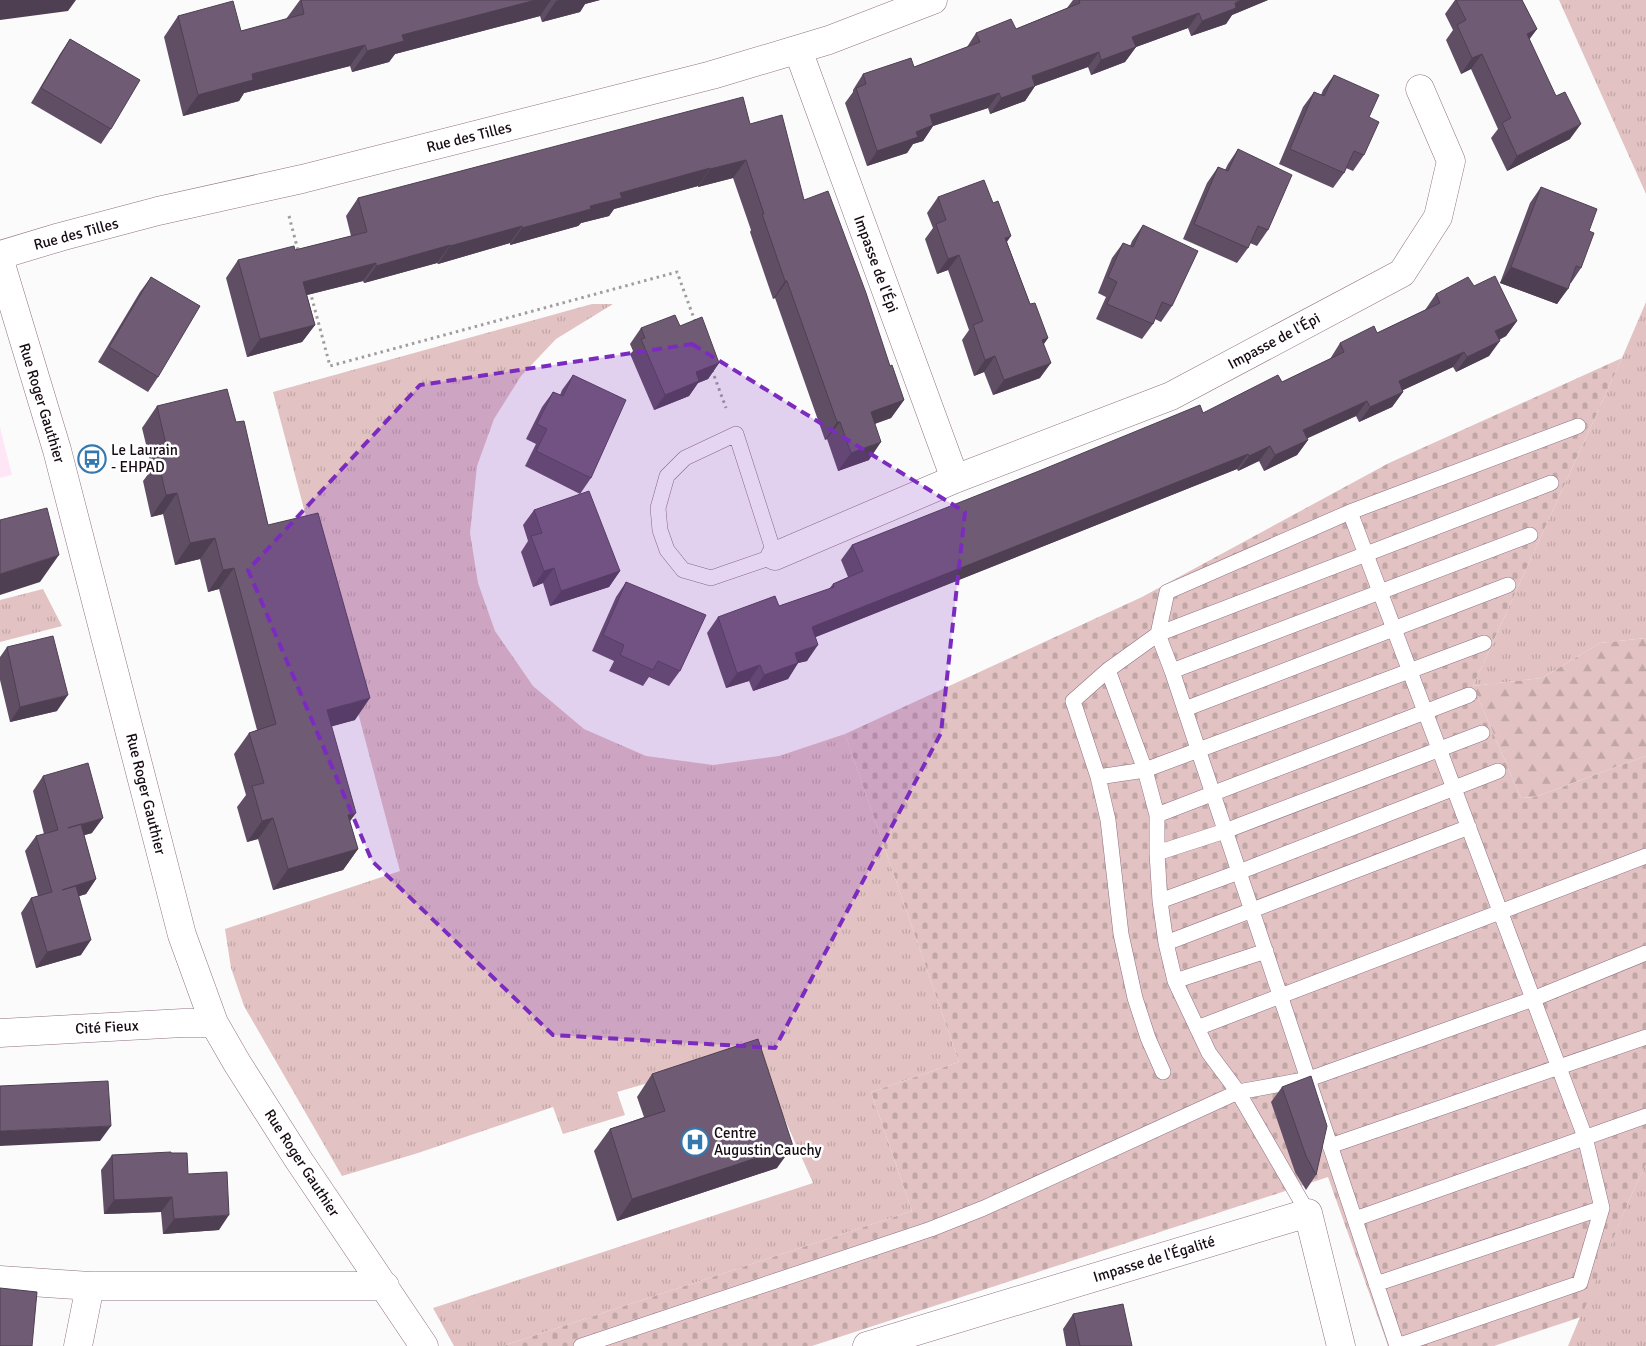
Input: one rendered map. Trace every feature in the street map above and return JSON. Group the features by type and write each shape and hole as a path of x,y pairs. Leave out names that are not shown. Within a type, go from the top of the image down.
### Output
{"street":[{"name":"Rue des Tilles","path":"0,255 158,211 280,184 712,75 829,40 933,0"},
{"name":"Impasse de l'Épi","path":"798,50 955,479"},
{"name":"Impasse de l'Épi","path":"775,556 955,479 1171,396 1402,273 1438,217 1451,161 1420,89"},
{"name":"Rue Roger Gauthier","path":"0,261 57,450 182,935 214,1023 298,1159 424,1346"},
{"name":"Cité Fieux","path":"0,1033 214,1023"},
{"path":"1308,1212 1341,1346"},
{"name":"Impasse de l'Égalité","path":"868,1346 1308,1212"},
{"path":"0,1280 90,1286 385,1286"},
{"path":"78,1346 90,1286"}],"lane":[{"path":"1350,512 1585,1137 1602,1208 1580,1283 1397,1346 1213,793 1158,634 1167,592 1350,512 1578,426"},
{"path":"736,434 775,556"},
{"name":"Impasse de l'Épi","path":"736,434 685,458 667,476 658,508 660,530 667,550 683,570 711,578 775,556"},
{"path":"1163,1072 1148,1038 1135,998 1121,934 1108,820 1098,776 1073,701 1108,670 1158,634 1551,483"},
{"path":"1172,671 1530,535"},
{"path":"1184,710 1508,586"},
{"path":"1098,776 1145,770 1484,643"},
{"path":"1108,670 1145,770 1156,815 1160,900 1166,943 1175,981 1210,1053 1238,1092 1308,1212"},
{"path":"1156,815 1469,695"},
{"path":"1157,853 1225,831 1482,733"},
{"path":"1160,900 1239,872 1498,771"},
{"path":"1166,943 1469,827"},
{"path":"1197,1028 1646,856"},
{"path":"1175,981 1266,951"},
{"path":"581,1346 930,1229 975,1212 1238,1092 1309,1079 1533,999 1646,953"},
{"path":"1330,1146 1646,1037"},
{"path":"1355,1219 1646,1116"},
{"path":"1376,1284 1602,1208"}],"path":[{"path":"280,184 301,261"},
{"path":"309,289 330,366 677,272 696,326"},
{"path":"710,362 736,434"}],"highlighted area":[{"path":"692,344 965,512 941,733 775,1048 553,1035 372,861 248,570 420,385"}],"shaded area":[{"path":"0,427 12,475 0,478"}],"green space":[{"path":"1559,0 1646,0 1646,194"},
{"path":"1646,302 1646,638 1600,643 1542,678 1473,686 1622,358"},
{"path":"592,304 613,304 556,339 521,376 494,419 477,466 470,533 478,583 495,631 533,686 584,729 646,756 713,765 779,756 845,734 959,1062 871,1092 912,1211 503,1346 454,1346 433,1308 813,1183 755,1052 617,1092 625,1115 563,1134 553,1107 418,1153 342,1176 244,1006 231,968 225,929 400,871 273,392"},
{"path":"1622,358 1473,686 1521,798 1535,797 1646,756 1646,1164 1629,1200 1581,1317 1494,1346 1388,1346 1328,1177 812,1346 503,1346 912,1211 871,1092 959,1062 845,734 1142,597 1389,463"},
{"path":"43,589 62,626 0,642 0,600"},
{"path":"1646,638 1646,756 1535,797 1521,798 1473,686 1542,678 1600,643"},
{"path":"1646,1164 1646,1346 1568,1346 1629,1200"}],"building":[{"path":"301,0 536,0 402,35 404,41 367,51 365,45 252,74 253,80 198,95 178,16 233,1 241,31 304,14"},
{"path":"1079,0 1241,0 1235,3 1236,8 1202,21 1199,13 1132,37 1136,47 1101,60 1099,52 1032,76 1035,86 1001,98 999,93 930,115 933,125 916,132 918,137 877,151 856,88 866,84 863,74 911,58 914,67 980,42 976,33 1011,19 1016,29 1080,3"},
{"path":"1456,0 1522,0 1537,29 1527,34 1556,96 1565,92 1581,124 1517,156 1502,123 1511,118 1482,54 1472,58 1457,25 1466,20"},
{"path":"70,39 140,80 111,129 41,88"},
{"path":"1334,75 1379,95 1369,117 1379,122 1364,155 1354,151 1344,173 1290,149 1314,92 1324,96"},
{"path":"743,97 750,124 782,115 804,200 828,191 866,293 890,366 892,365 904,400 871,412 881,442 851,453 840,422 837,422 787,281 785,281 746,160 620,193 622,198 590,206 591,209 376,266 376,263 303,282 315,325 260,339 238,260 294,246 295,250 367,232 358,198"},
{"path":"1238,149 1292,175 1268,230 1258,226 1248,248 1194,224 1218,167 1228,171"},
{"path":"984,180 993,203 998,201 1011,236 1005,238 1030,304 1035,303 1048,338 1042,340 1051,363 1004,380 995,356 985,360 973,325 983,321 959,255 948,259 936,224 946,220 938,197"},
{"path":"1541,187 1597,209 1589,231 1594,233 1581,268 1576,266 1568,289 1511,267"},
{"path":"1143,225 1198,251 1172,306 1162,302 1153,324 1107,304 1117,282 1108,277 1123,243 1133,247"},
{"path":"1495,276 1517,321 1495,331 1500,341 1467,357 1464,352 1399,381 1403,392 1370,407 1367,401 1303,430 1308,440 1275,455 1270,446 1249,456 1248,454 812,627 818,645 795,653 798,663 764,675 760,665 737,673 718,617 775,596 779,606 834,587 833,584 863,571 852,545 1200,405 1203,413 1278,375 1282,382 1344,352 1340,343 1374,326 1377,333 1440,303 1436,294 1468,277 1474,286"},
{"path":"151,277 200,306 158,377 109,347"},
{"path":"675,315 680,326 702,317 719,363 696,372 699,381 665,395 641,339 645,338 641,328"},
{"path":"573,375 626,400 591,478 536,451 547,429 537,424 553,392 563,396"},
{"path":"227,389 236,422 244,421 268,525 318,513 370,698 327,710 356,813 348,815 358,849 288,869 273,818 262,821 252,786 264,783 249,733 276,724 234,568 223,570 215,538 190,543 177,493 166,495 158,460 169,457 157,406"},
{"path":"589,491 620,571 561,591 554,568 544,571 531,536 542,533 534,510"},
{"path":"47,508 59,555 0,574 0,520"},
{"path":"626,582 706,615 680,671 658,661 653,670 620,655 624,645 603,635"},
{"path":"53,636 68,695 20,707 7,647"},
{"path":"88,763 103,818 81,824 96,879 62,890 76,886 91,940 47,952 31,898 52,892 36,836 58,830 43,776"},
{"name":"Centre Augustin Cauchy","path":"758,1039 793,1146 632,1199 610,1129 665,1111 652,1074"},
{"path":"1311,1076 1327,1126 1316,1175 1306,1156 1282,1087"},
{"path":"108,1081 111,1126 0,1131 0,1086"},
{"path":"187,1153 188,1174 227,1172 229,1215 174,1219 172,1197 114,1200 112,1155"},
{"path":"0,1288 37,1292 32,1346 0,1346"},
{"path":"1123,1304 1132,1346 1080,1346 1073,1314"}],"place":[{"name":"Le Laurain - EHPAD","path":"92,459"},
{"name":"Centre Augustin Cauchy","path":"695,1142"}]}
